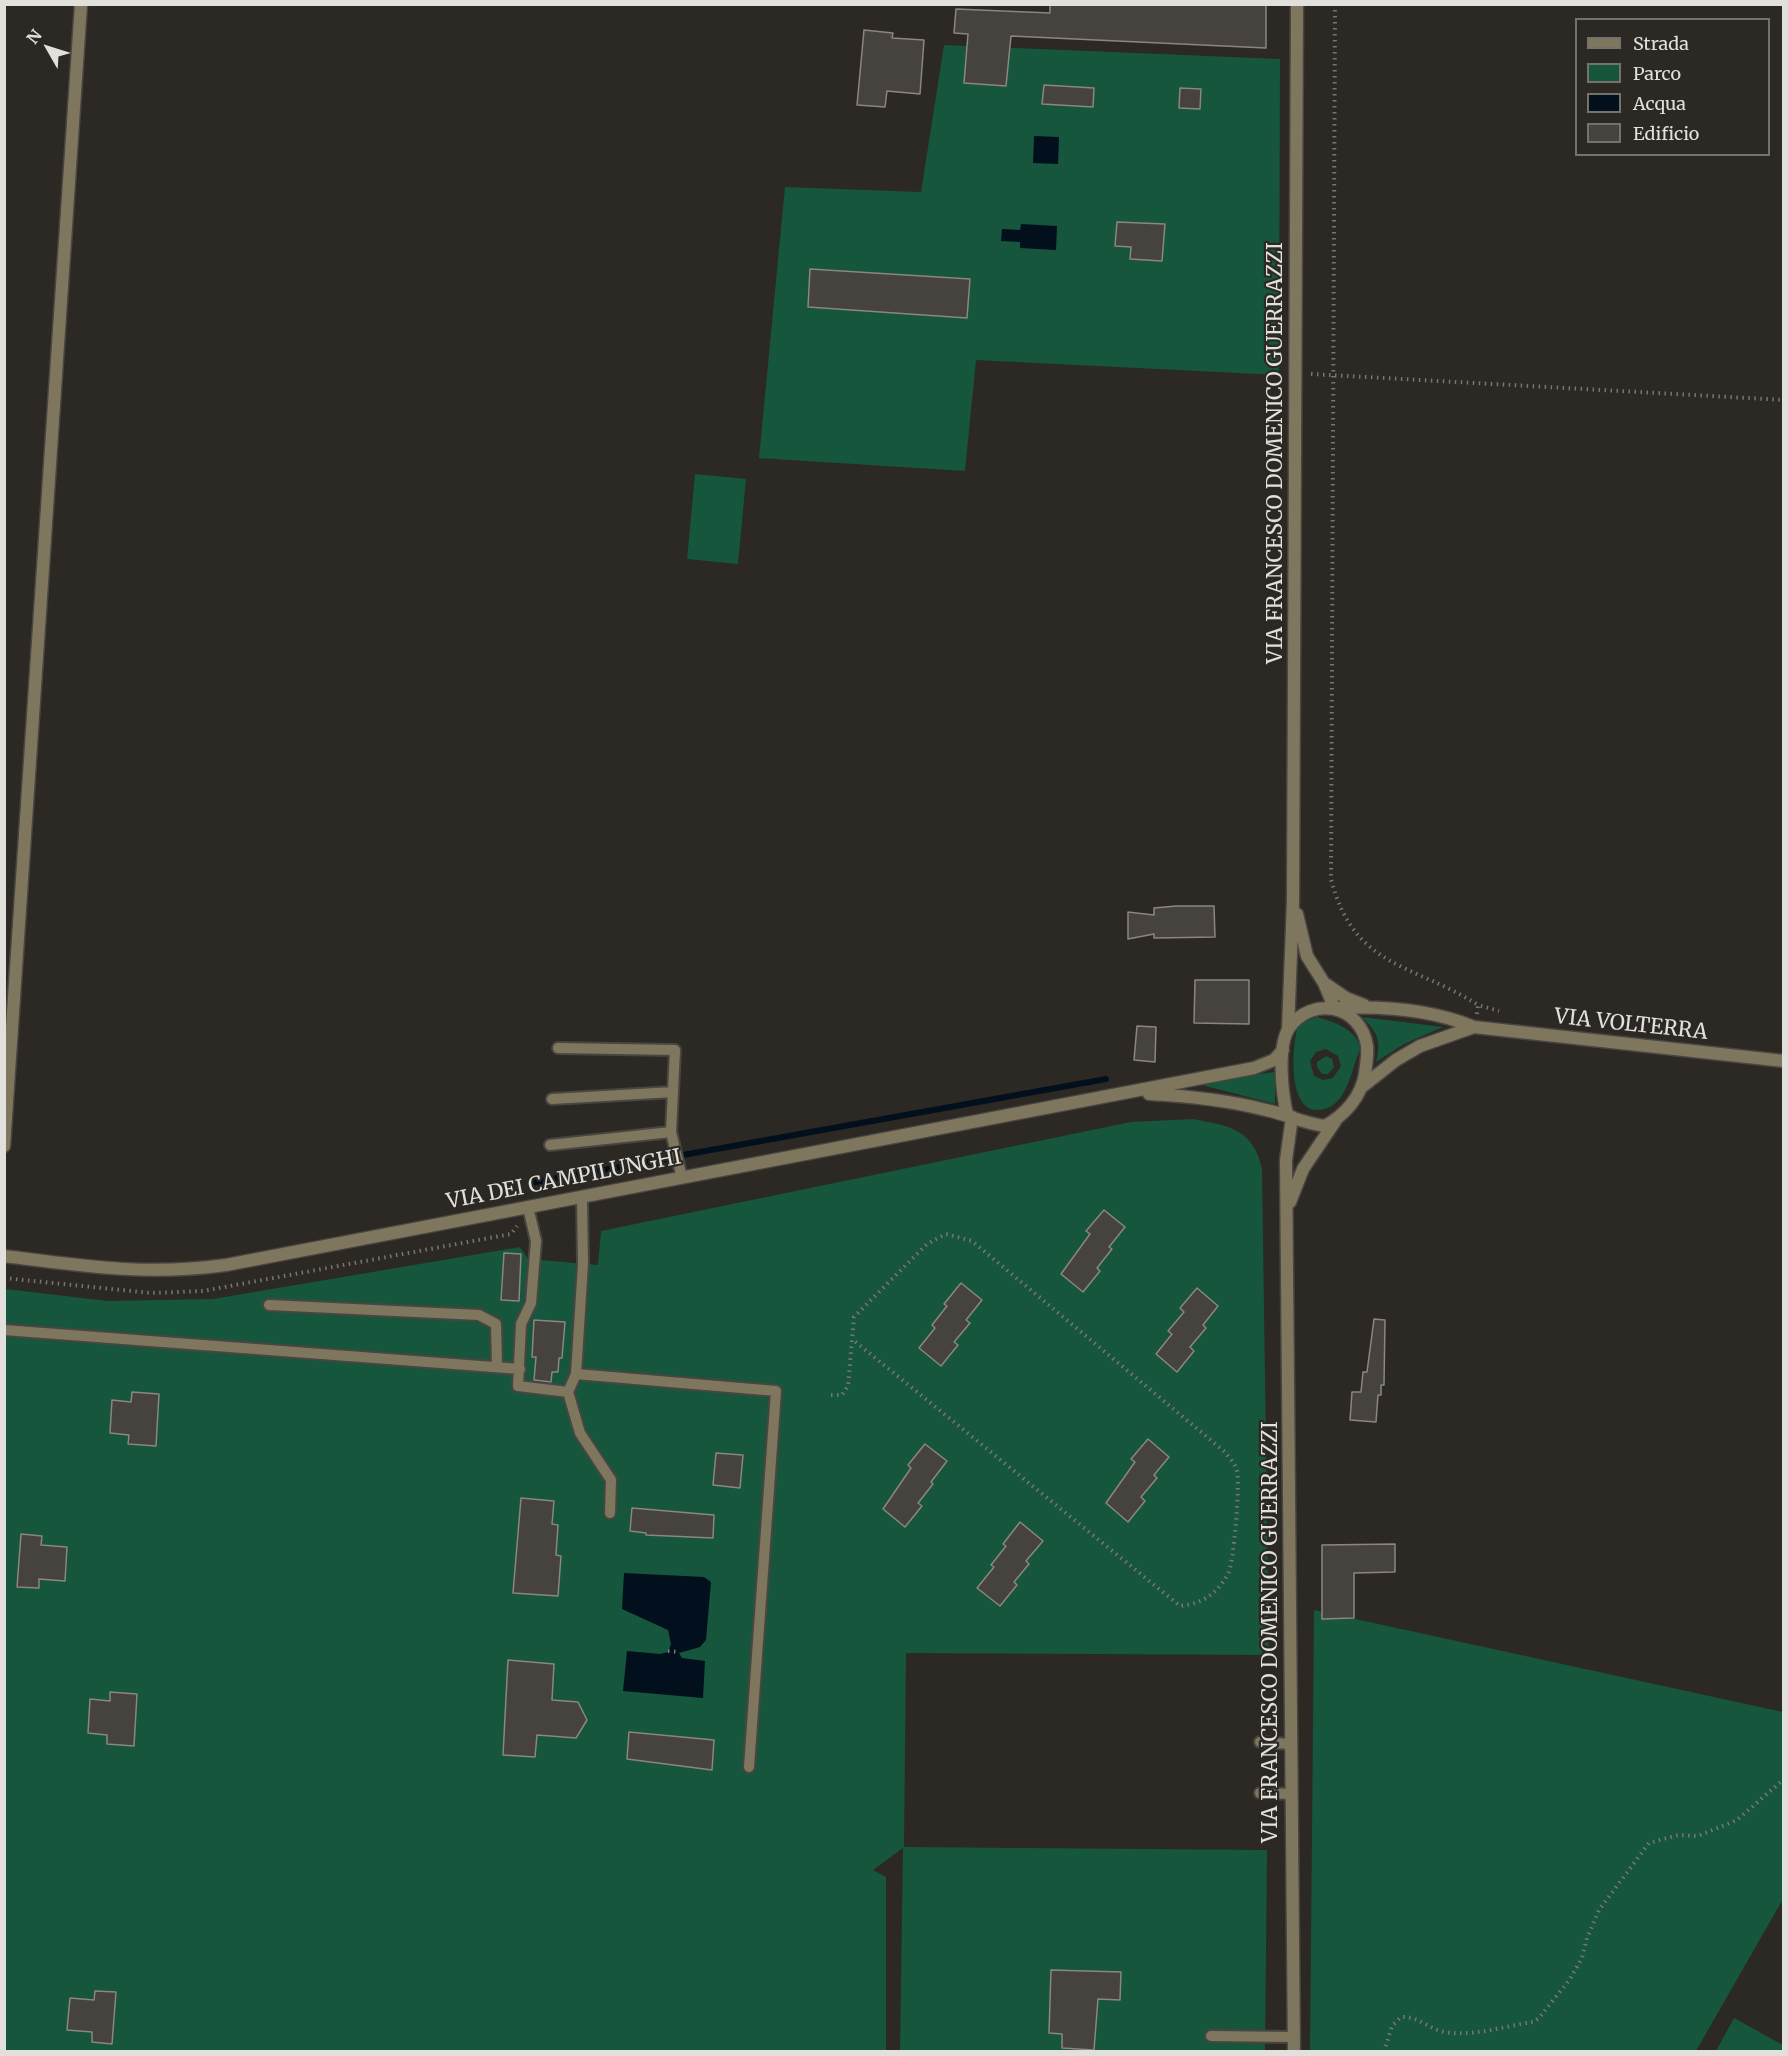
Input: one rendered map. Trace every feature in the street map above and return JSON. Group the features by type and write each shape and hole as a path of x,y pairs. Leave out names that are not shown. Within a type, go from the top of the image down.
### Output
{"street":[{"path":"4,1146 81,4"},
{"name":"VIA FRANCESCO DOMENICO GUERRAZZI","path":"1288,1030 1293,901 1297,4"},
{"name":"VIA FRANCESCO DOMENICO GUERRAZZI","path":"1293,901 1307,956 1336,1008"},
{"path":"1324,983 1336,993 1368,1007"},
{"name":"VIA VOLTERRA","path":"1336,1008 1368,1007 1451,1018 1474,1027 1784,1061"},
{"path":"1336,1008 1352,1019 1362,1031 1367,1046 1363,1086 1347,1110 1336,1120 1325,1126 1318,1126 1290,1116 1283,1100 1283,1050 1288,1030 1300,1016 1315,1009 1336,1008"},
{"name":"VIA VOLTERRA","path":"1363,1086 1396,1060 1420,1046 1474,1027"},
{"name":"VIA DEI CAMPILUNGHI","path":"4,1256 124,1271 182,1271 1254,1068 1274,1060 1283,1050"},
{"name":"VIA DEI CAMPILUNGHI","path":"1128,1093 1200,1096 1290,1116"},
{"name":"VIA FRANCESCO DOMENICO GUERRAZZI","path":"1290,1116 1287,1211 1294,2052"},
{"name":"VIA FRANCESCO DOMENICO GUERRAZZI","path":"1287,1211 1303,1169 1336,1120"}],"lane":[{"path":"558,1048 675,1050 671,1132 682,1178"},
{"path":"552,1099 673,1092"},
{"path":"550,1145 671,1132"},
{"path":"582,1197 583,1263 576,1374 568,1392 580,1433 611,1480 610,1513"},
{"path":"528,1207 536,1241 531,1303 521,1324 518,1386 568,1392"},
{"path":"269,1305 479,1315 496,1324 497,1367"},
{"path":"4,1330 520,1369"},
{"path":"576,1374 776,1391 749,1767"},
{"path":"1260,1742 1290,1744"},
{"path":"1260,1793 1291,1794"},
{"path":"1211,2036 1294,2037"}],"path":[{"path":"1335,4 1331,879 1344,915 1354,932 1367,944 1400,967 1461,994 1478,1005"},
{"path":"1296,373 1784,400"},
{"path":"831,1395 842,1395 848,1386 852,1338 854,1317 927,1244 946,1234 972,1241 1225,1452 1237,1468 1239,1483 1230,1571 1219,1587 1199,1604 1180,1605 852,1338"},
{"path":"668,1651 678,1652"},
{"path":"1384,2052 1392,2026 1401,2017 1417,2018 1439,2031 1462,2033 1533,2022 1539,2018 1570,1980 1582,1958 1587,1938 1599,1910 1649,1843 1678,1835 1698,1836 1737,1820 1784,1779"}],"green space":[{"path":"944,45 1280,59 1279,375 976,360 965,471 759,458 785,187 921,192"},
{"path":"695,474 746,479 738,564 687,559"},
{"path":"1317,1017 1344,1027 1355,1036 1360,1049 1341,1097 1324,1109 1317,1110 1308,1107 1301,1100 1297,1089 1293,1063 1297,1029 1301,1023","holes":["1326,1049 1338,1056 1341,1066 1333,1078 1323,1080 1314,1076 1310,1061 1316,1052"]},
{"path":"1362,1017 1443,1027 1404,1044 1376,1062 1377,1037"},
{"path":"1326,1056 1332,1059 1334,1067 1328,1074 1322,1074 1317,1067 1317,1062"},
{"path":"1275,1072 1275,1104 1202,1085 1202,1081"},
{"path":"1193,1119 1238,1131 1252,1145 1262,1169 1269,1655 906,1653 904,1847 1267,1850 1265,2051 900,2051 903,1848 873,1870 886,1877 886,2051 5,2052 5,1289 108,1301 213,1299 520,1247 528,1259 598,1265 601,1231 1131,1122"},
{"path":"1314,1610 1783,1712 1783,1899 1696,2051 1310,2052"},
{"path":"1734,2018 1783,2045 1783,2051 1716,2051"}],"water":[{"path":"1034,136 1059,137 1058,164 1033,163"},
{"path":"1021,224 1057,226 1056,250 1020,248 1020,242 1001,241 1002,229 1020,230"},
{"path":"624,1573 704,1577 711,1582 706,1640 700,1647 679,1653 682,1658 705,1661 703,1698 623,1691 627,1651 660,1654 668,1652 671,1644 668,1630 622,1609"}],"building":[{"path":"1050,4 1266,4 1266,48 1011,36 1006,86 964,83 968,34 954,33 956,9 1050,13"},
{"path":"864,30 893,33 892,38 924,40 920,94 887,91 885,107 857,105"},
{"path":"1044,85 1094,88 1093,107 1042,104"},
{"path":"1180,88 1201,89 1200,109 1179,108"},
{"path":"1117,222 1165,224 1162,261 1130,259 1131,247 1115,246"},
{"path":"810,269 970,279 967,318 808,307"},
{"path":"1214,906 1215,937 1154,938 1154,934 1128,939 1128,912 1154,915 1154,908"},
{"path":"1195,980 1249,980 1249,1024 1194,1023"},
{"path":"1137,1026 1156,1027 1155,1062 1134,1060"},
{"path":"1104,1210 1125,1227 1109,1247 1112,1249 1097,1268 1100,1271 1083,1292 1061,1274 1090,1234 1086,1231"},
{"path":"504,1253 521,1254 519,1301 501,1300"},
{"path":"961,1283 982,1300 966,1320 970,1323 954,1342 958,1345 941,1366 919,1348 935,1328 932,1325 947,1306 944,1304"},
{"path":"1197,1288 1218,1306 1203,1325 1206,1328 1190,1347 1194,1351 1177,1372 1156,1354 1172,1334 1168,1331 1184,1312 1180,1308"},
{"path":"1374,1319 1385,1320 1384,1385 1381,1385 1381,1395 1378,1395 1376,1422 1350,1420 1352,1392 1361,1392 1363,1372 1367,1372"},
{"path":"534,1320 565,1322 562,1358 559,1358 558,1372 552,1372 551,1382 534,1380 536,1357 532,1357"},
{"path":"132,1392 159,1394 156,1446 128,1444 129,1435 110,1433 112,1400 131,1402"},
{"path":"1148,1439 1169,1457 1154,1475 1157,1478 1141,1497 1145,1501 1128,1522 1106,1503 1135,1462 1131,1459"},
{"path":"925,1444 947,1461 918,1503 922,1506 905,1527 883,1509 911,1468 908,1465"},
{"path":"716,1453 743,1455 740,1488 713,1485"},
{"path":"521,1498 554,1501 552,1524 558,1525 556,1555 561,1556 558,1596 513,1593"},
{"path":"632,1508 714,1515 713,1538 646,1535 646,1533 630,1531"},
{"path":"1020,1522 1043,1541 1026,1561 1029,1564 1014,1582 1017,1585 1000,1606 977,1588 994,1567 991,1565 1006,1546 1003,1544"},
{"path":"21,1534 42,1536 41,1545 67,1547 65,1581 39,1579 39,1588 17,1587"},
{"path":"1395,1544 1395,1572 1354,1573 1354,1618 1322,1619 1322,1545"},
{"path":"508,1660 554,1664 552,1700 578,1702 587,1720 576,1738 537,1735 535,1757 503,1755"},
{"path":"110,1692 137,1694 134,1746 107,1744 107,1735 88,1733 90,1699 110,1701"},
{"path":"629,1732 714,1740 712,1770 627,1759"},
{"path":"1051,1970 1121,1972 1120,2000 1098,1999 1094,2050 1062,2048 1062,2034 1049,2033"},
{"path":"95,1991 116,1992 112,2044 92,2042 92,2032 67,2030 70,1998 94,2000"}],"waterway":[{"path":"683,1155 1106,1079"},
{"path":"530,1183 671,1158"}]}
